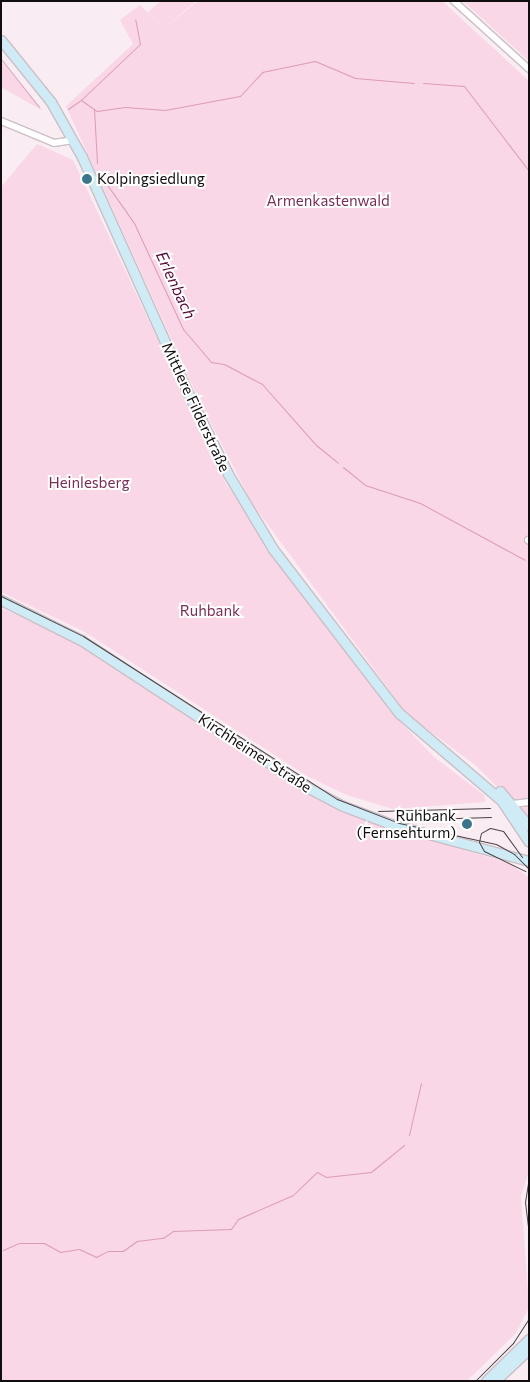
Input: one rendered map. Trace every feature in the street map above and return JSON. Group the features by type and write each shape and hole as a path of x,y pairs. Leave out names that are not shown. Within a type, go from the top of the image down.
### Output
{"main road":[{"name":"Mittlere Filderstraße","path":"1,40 51,102 72,140 190,399 246,506 273,549 399,713 434,746 501,800 526,829"},
{"name":"Kirchheimer Straße","path":"1,600 81,640 303,785 343,806 391,824 529,861"},
{"name":"Mittlere Filderstraße","path":"434,746 484,777 513,804 526,829 529,842"},
{"path":"501,800 513,804"},
{"path":"515,856 526,848 526,829"},
{"path":"486,1381 529,1340"},
{"path":"495,1381 529,1349"}],"street":[{"path":"454,1 529,69"},
{"path":"1,121 54,143 72,140"},
{"path":"513,804 529,802"}],"green space":[{"name":"Armenkastenwald","path":"161,1 196,1 163,29 198,1 442,1 529,81 529,818 475,765 407,714 252,503 198,398 66,106 133,44 120,20 140,5 160,25 148,12"},
{"path":"463,1 529,1 529,61"},
{"path":"1,61 43,111 1,87"},
{"path":"37,144 73,160 226,484 389,710 434,757 484,795 485,802 393,809 347,795 307,776 85,632 1,592 1,187"},
{"path":"1,608 74,641 341,812 511,864 529,878 529,1171 521,1196 529,1307 516,1333 467,1381 1,1381"}],"waterway":[{"path":"81,100 140,44 135,19"},
{"path":"1,59 39,107"},
{"path":"68,109 81,100 97,111 125,107 165,110 240,96 262,72 315,61 355,78 414,83"},
{"path":"423,83 464,86 529,171"},
{"path":"94,109 97,163"},
{"name":"Erlenbach","path":"101,176 134,223 183,329 211,362 224,364 262,384 316,445 338,463"},
{"name":"Erlenbach","path":"343,467 365,485 420,503 525,560"},
{"path":"409,1135 421,1083"},
{"path":"3,1250 19,1243 44,1243 60,1252 79,1249 96,1257 108,1251 123,1251 137,1241 163,1238 173,1231 231,1229 238,1219 293,1195 317,1172 326,1177 371,1172 404,1145"}],"tram line":[{"path":"1,596 83,636 337,799 399,823 496,844 514,854 529,869"},
{"path":"378,811 490,808"},
{"path":"424,819 491,817"},
{"path":"522,857 503,831 490,828 481,833 479,842 484,851 525,871"},
{"path":"529,1177 525,1202 529,1233"},
{"path":"475,1381 513,1343 529,1318"}],"place":[{"name":"Kolpingsiedlung","path":"87,179"},
{"name":"Ruhbank (Fernsehturm)","path":"467,824"}],"park label":[{"name":"Heinlesberg","path":"89,483"},
{"name":"Ruhbank","path":"210,611"}]}
